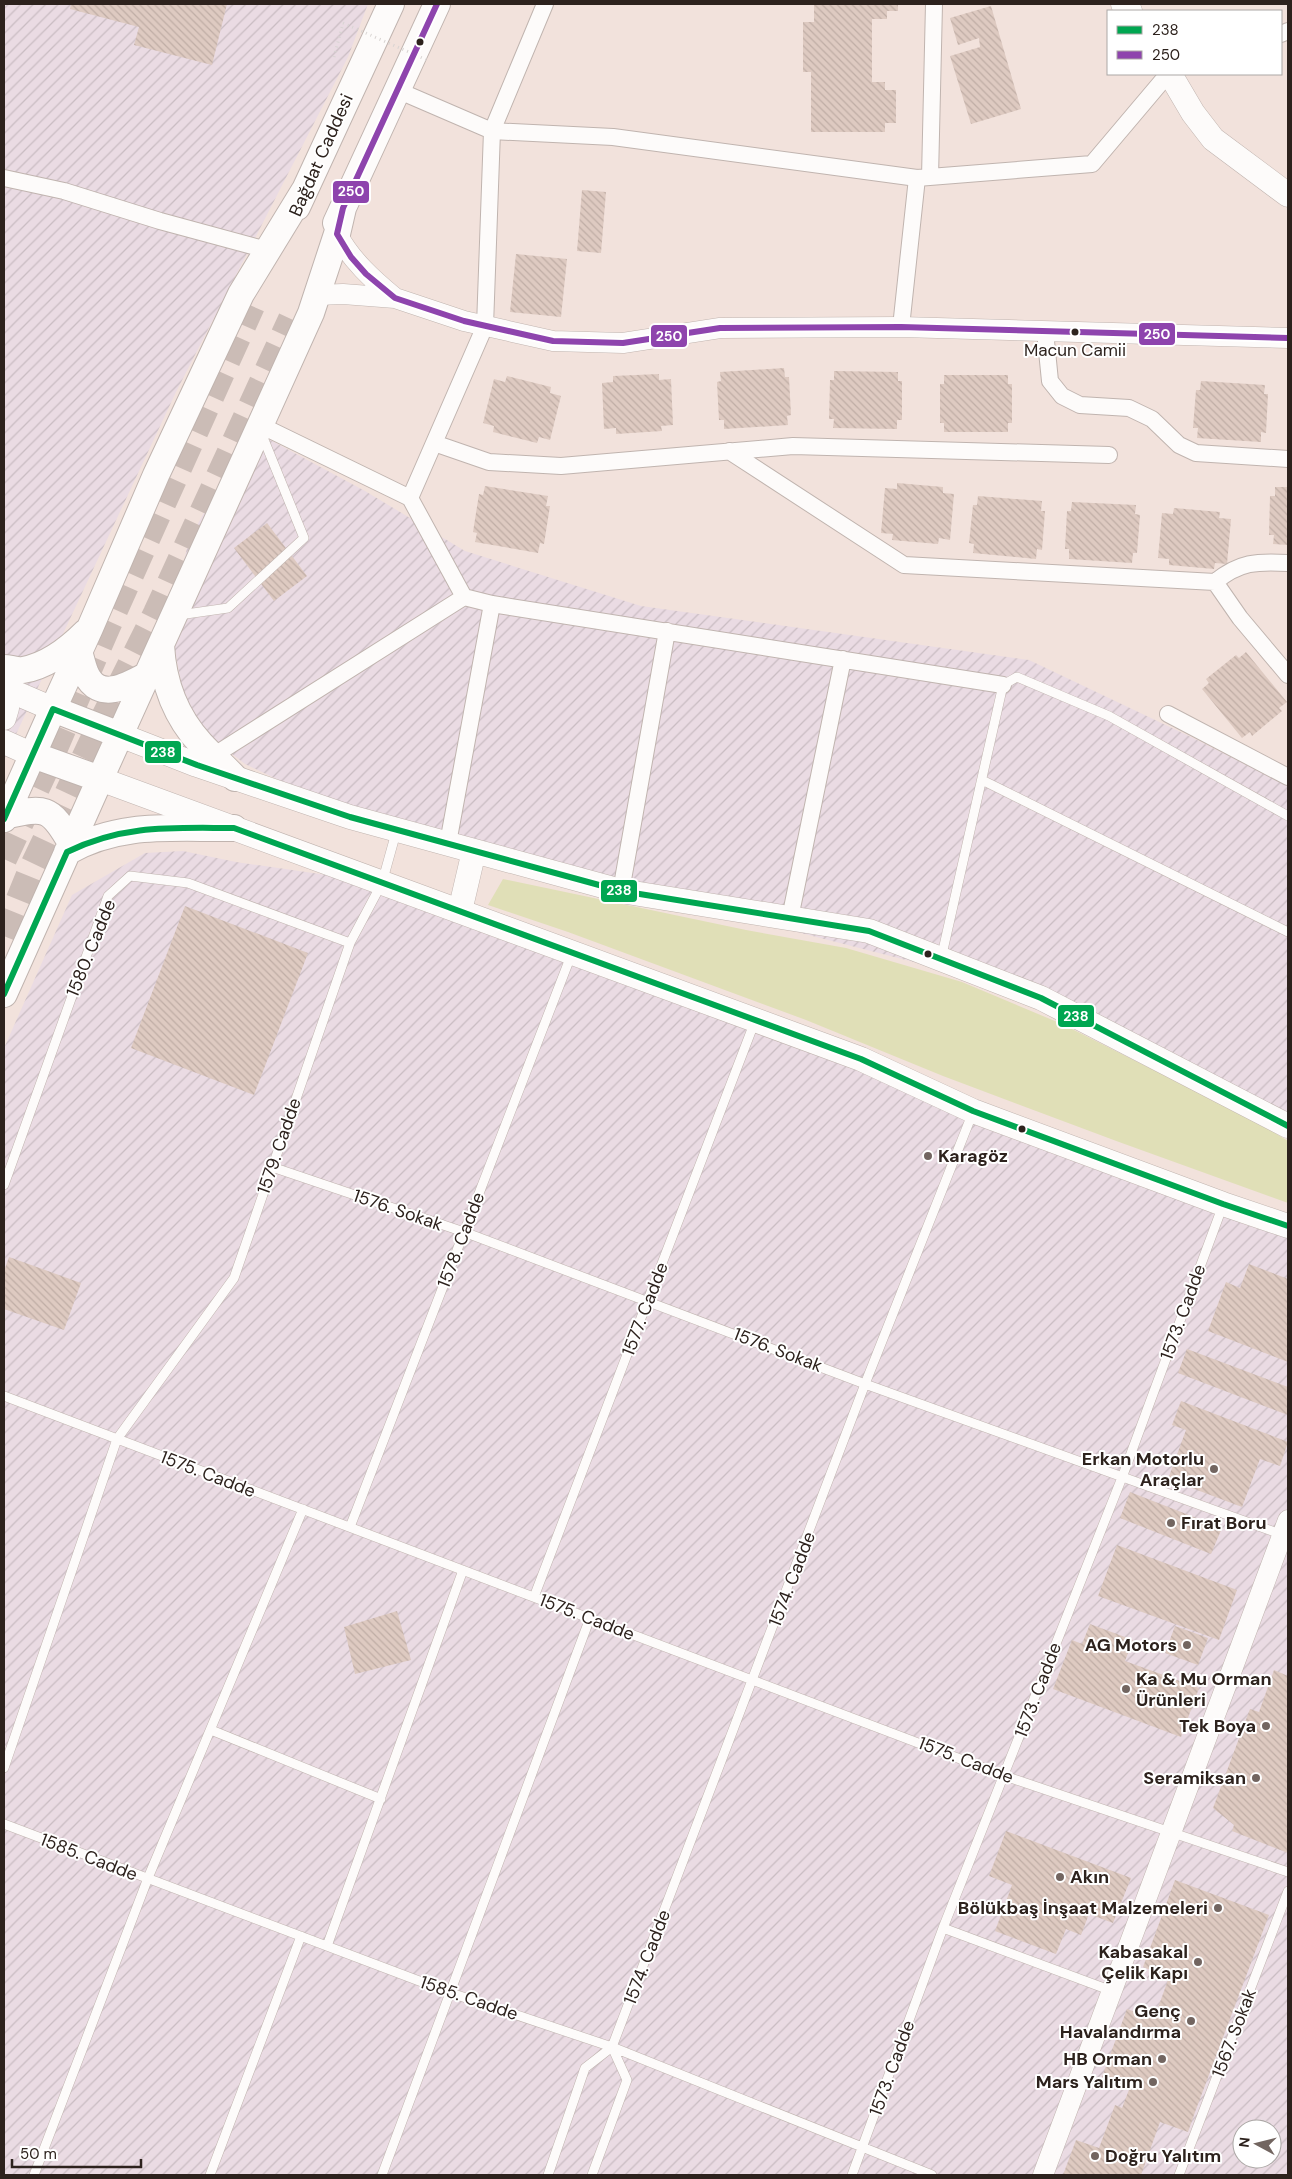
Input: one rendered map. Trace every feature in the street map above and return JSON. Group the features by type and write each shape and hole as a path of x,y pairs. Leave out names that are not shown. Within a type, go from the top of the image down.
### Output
{"main road":[{"name":"Bağdat Caddesi","path":"252,306 391,4"},
{"path":"291,319 437,4"},
{"path":"1170,75 1194,113 1214,139 1288,195"},
{"path":"4,817 85,639 160,467 241,294 304,191"},
{"path":"4,994 318,295 343,208"},
{"path":"4,668 22,670 38,665 85,639"},
{"path":"85,639 86,674 93,684 108,691 123,688 147,675"},
{"path":"161,643 162,668 169,693 182,718 200,743 234,778"},
{"path":"4,688 53,709 234,778 350,817 621,891 869,931 1041,998 1288,1126"},
{"path":"4,694 7,708 4,718"},
{"path":"4,742 33,755 861,1059 973,1111 1223,1204 1288,1226"},
{"path":"4,817 36,809 46,813 59,822 69,848"},
{"path":"69,848 99,837 135,828 234,828"},
{"path":"460,912 474,851"}],"street":[{"path":"410,498 485,326 492,131 545,4"},
{"path":"901,326 923,177 934,4"},
{"path":"397,90 492,131 613,137 923,177 1092,164 1168,75"},
{"path":"4,178 64,191 160,221 267,250"},
{"path":"337,234 351,258 366,274 395,298"},
{"path":"318,295 343,294 395,298 464,321 553,341 622,343 720,328 901,326 1288,338"},
{"path":"1045,331 1050,381 1062,396 1080,405 1129,408 1152,419 1179,445 1196,453 1288,458"},
{"path":"259,427 410,498 464,597"},
{"path":"434,443 489,462 561,466 794,446 1109,455"},
{"path":"729,451 904,566 1215,582 1229,570 1248,563 1288,563"},
{"path":"1215,582 1240,618 1288,675"},
{"path":"214,756 464,597 492,604 1003,685"},
{"path":"448,843 492,604"},
{"path":"621,891 667,631"},
{"path":"790,918 843,659"},
{"path":"1168,714 1288,777"},
{"path":"1043,2175 1286,1527"}],"lane":[{"path":"173,616 228,608 304,538 259,427"},
{"path":"941,959 1003,685 1017,677 1109,716 1288,816"},
{"path":"982,780 1288,932"},
{"name":"1579. Cadde","path":"4,1768 117,1439 234,1278 350,943 382,883 397,829"},
{"name":"1580. Cadde","path":"4,1185 108,896 130,876 188,883 350,943"},
{"name":"1578. Cadde","path":"350,1527 572,953"},
{"name":"1577. Cadde","path":"534,1597 755,1020"},
{"name":"1574. Cadde","path":"612,2047 865,1384 973,1111"},
{"name":"1576. Sokak","path":"272,1167 464,1232 865,1384 1122,1475 1286,1527"},
{"name":"1573. Cadde","path":"852,2175 943,1928 1005,1776 1122,1475 1223,1204"},
{"name":"1575. Cadde","path":"4,1396 754,1679 1005,1776 1288,1872"},
{"path":"34,2175 148,1878 303,1510"},
{"path":"327,1946 463,1570"},
{"path":"382,2175 590,1618"},
{"path":"211,1730 381,1798"},
{"name":"1585. Cadde","path":"4,1824 451,1993 612,2047 932,2175"},
{"name":"1567. Sokak","path":"1180,2175 1288,1891"},
{"path":"943,1928 1112,1991"},
{"path":"210,2175 301,1936"},
{"path":"548,2175 585,2068 612,2047 627,2080 592,2175"}],"path":[{"path":"334,57 343,23 427,60"}],"shaded area":[{"path":"4,4 368,4 348,57 176,392 4,760"},
{"path":"250,429 365,491 465,551 641,606 1029,660 1193,738 1288,786 1288,1123 1015,988 365,821 245,764 209,736 192,712 182,687 169,622 189,540"},
{"path":"183,851 236,862 382,883 1288,1226 1288,2175 4,2175 4,1048 72,895 145,853"}],"green space":[{"path":"503,879 746,930 846,948 962,982 1062,1024 1259,1123 1288,1141 1288,1203 943,1076 806,1020 568,932 488,905"}],"building":[{"path":"71,4 227,4 212,65 134,45 139,27 70,9"},
{"path":"814,4 898,4 898,11 887,11 887,19 872,19 872,82 885,82 885,90 896,90 896,123 885,123 885,132 811,132 811,72 803,72 803,22 814,22"},
{"path":"991,6 1021,109 971,124 950,56 980,47 979,38 958,45 950,18"},
{"path":"582,190 606,192 601,253 577,251"},
{"path":"516,254 567,259 561,317 510,312"},
{"path":"784,368 785,377 789,377 791,415 787,416 788,425 724,429 724,420 719,420 717,382 721,381 720,372"},
{"path":"834,371 898,372 898,381 902,381 902,420 897,420 897,429 833,428 834,419 829,419 830,380 834,380"},
{"path":"659,374 659,380 671,379 673,425 661,426 662,431 616,434 616,428 604,429 602,383 613,382 613,376"},
{"path":"944,375 1008,375 1008,384 1012,384 1012,423 1008,423 1008,432 944,432 944,423 940,423 940,384 944,384"},
{"path":"507,376 551,387 550,393 561,396 550,440 539,437 537,443 493,432 494,426 483,423 494,379 505,382"},
{"path":"1201,381 1265,385 1264,394 1268,394 1266,433 1261,432 1261,442 1197,438 1198,428 1193,428 1196,390 1200,390"},
{"path":"897,483 943,487 943,493 954,494 950,540 939,538 938,544 892,540 893,534 881,533 885,488 897,489"},
{"path":"485,486 548,496 546,506 550,506 544,544 540,543 538,553 475,542 477,533 473,532 479,494 483,495"},
{"path":"1275,487 1288,487 1288,545 1273,544 1274,535 1269,535 1270,496 1275,496"},
{"path":"978,496 1042,501 1041,511 1045,511 1042,550 1037,549 1036,559 973,553 974,544 969,543 973,505 977,505"},
{"path":"1072,502 1136,505 1135,514 1140,515 1137,553 1133,553 1132,563 1069,559 1069,549 1065,549 1067,511 1071,511"},
{"path":"1174,508 1220,512 1219,518 1231,519 1227,564 1215,563 1214,569 1169,565 1169,559 1158,558 1162,513 1173,514"},
{"path":"267,523 307,576 274,601 234,548"},
{"path":"1246,652 1287,702 1279,708 1282,711 1252,736 1250,732 1242,738 1202,689 1209,683 1206,679 1236,655 1239,658"},
{"path":"185,906 308,953 254,1095 131,1048"},
{"path":"9,1257 81,1283 64,1330 4,1309 4,1271"},
{"path":"1249,1264 1288,1279 1288,1362 1208,1331 1226,1282 1240,1288"},
{"path":"1187,1349 1288,1387 1288,1415 1178,1373"},
{"path":"1181,1401 1288,1442 1280,1466 1260,1459 1242,1507 1168,1479 1186,1430 1172,1425"},
{"name":"Fırat Boru","path":"1130,1492 1222,1528 1211,1554 1120,1518"},
{"path":"1117,1545 1237,1590 1219,1640 1098,1596"},
{"path":"397,1611 411,1660 355,1674 344,1627"},
{"name":"Ka & Mu Orman Ürünleri","path":"1090,1624 1133,1640 1125,1661 1199,1688 1181,1737 1053,1689 1072,1640 1082,1644"},
{"name":"AG Motors","path":"1175,1626 1208,1638 1198,1665 1165,1653"},
{"name":"Seramiksan","path":"1274,1670 1288,1676 1288,1853 1232,1831 1234,1825 1213,1808 1250,1709 1259,1712"},
{"name":"Akın","path":"1006,1831 1131,1878 1113,1923 1089,1914 1081,1935 1066,1929 1056,1954 995,1931 1012,1885 989,1876"},
{"path":"1175,1880 1269,1915 1188,2132 1160,2122 1141,2175 1063,2175 1076,2140 1099,2148 1115,2105 1122,2108 1130,2087 1102,2077 1127,2009 1154,2019 1169,1977 1143,1967"}],"tunnel":[{"path":"4,859 252,306"},
{"path":"4,936 30,872 156,613 291,319"}],"transit line":[{"name":"250","path":"437,4 343,208 337,234 351,257 366,274 395,298 464,321 553,341 623,343 720,328 901,327 1288,338"},
{"name":"238","path":"4,819 53,709 197,765 350,817 621,891 869,931 1041,998 1288,1126"},
{"name":"238","path":"4,994 67,852 109,836 149,829 234,828 861,1059 973,1111 1223,1204 1288,1226"}],"place":[{"name":"Macun Camii","path":"1075,332"},
{"name":"Karagöz","path":"928,1156"},
{"name":"Erkan Motorlu Araçlar","path":"1214,1469"},
{"name":"Fırat Boru","path":"1171,1523"},
{"name":"AG Motors","path":"1187,1645"},
{"name":"Ka & Mu Orman Ürünleri","path":"1126,1689"},
{"name":"Tek Boya","path":"1266,1726"},
{"name":"Seramiksan","path":"1256,1778"},
{"name":"Akın","path":"1060,1877"},
{"name":"Bölükbaş İnşaat Malzemeleri","path":"1218,1908"},
{"name":"Kabasakal Çelik Kapı","path":"1198,1962"},
{"name":"Genç Havalandırma","path":"1191,2021"},
{"name":"HB Orman","path":"1162,2059"},
{"name":"Mars Yalıtım","path":"1153,2082"},
{"name":"Doğru Yalıtım","path":"1095,2156"}]}
